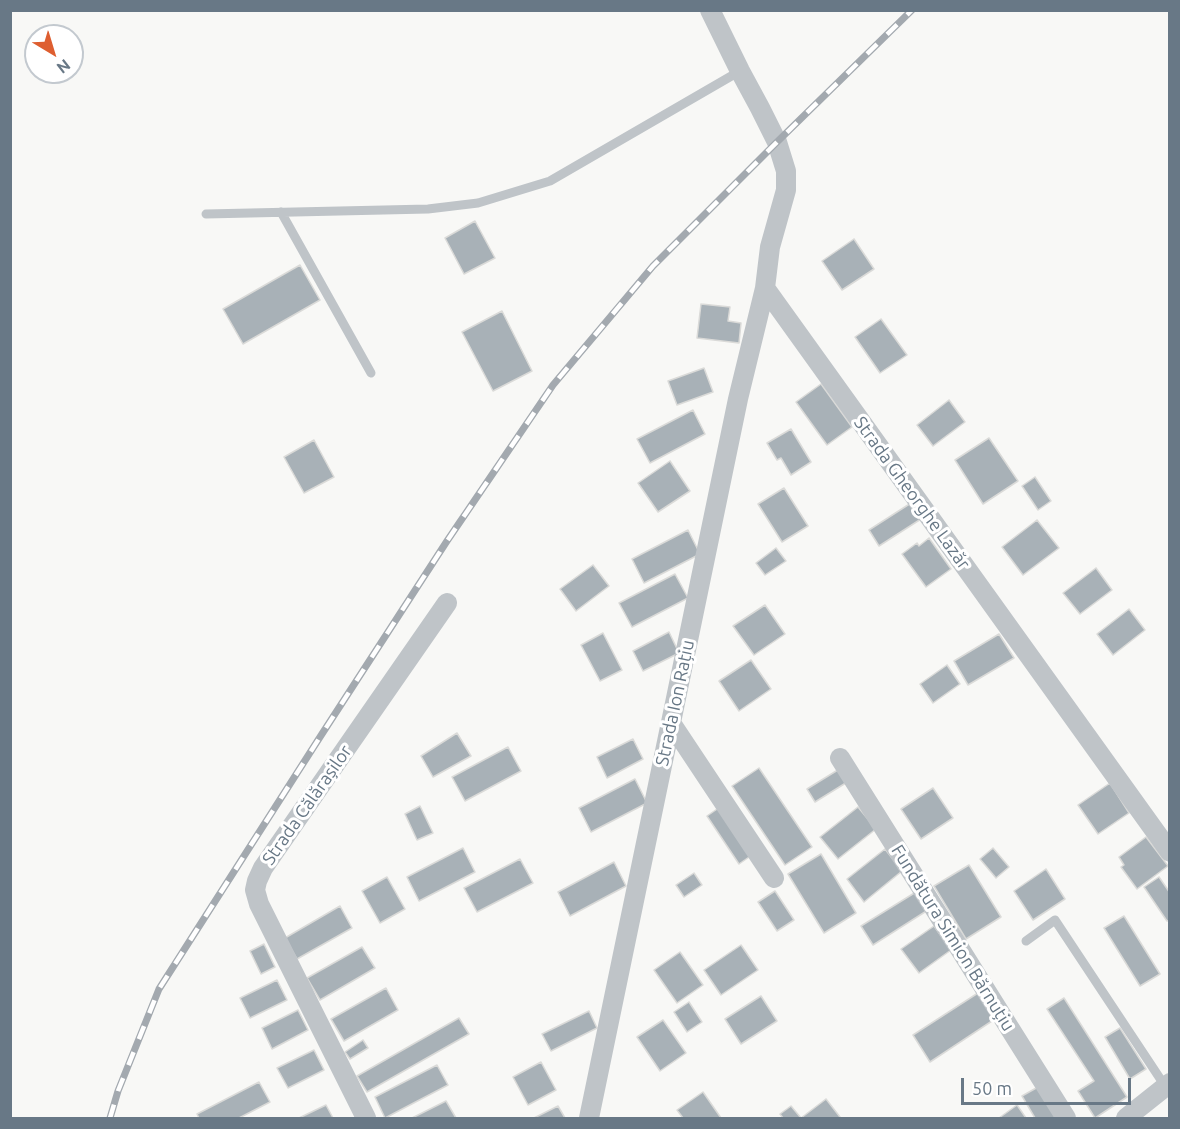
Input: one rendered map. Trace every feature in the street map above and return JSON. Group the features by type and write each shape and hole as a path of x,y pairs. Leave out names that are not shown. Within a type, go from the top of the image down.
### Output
{"street":[{"path":"710,10 777,142 786,171 786,189 770,247 765,288"},
{"name":"Strada Ion Rațiu","path":"589,1119 738,399 765,288"},
{"name":"Strada Gheorghe Lazăr","path":"765,288 1170,852"},
{"name":"Strada Călărașilor","path":"366,1119 259,904 255,890 263,868 447,603"},
{"path":"671,723 774,879"},
{"name":"Fundătura Simion Bărnuțiu","path":"840,758 1066,1119"},
{"path":"1126,1119 1167,1084"}],"lane":[{"path":"206,214 428,209 478,203 550,181 740,71"},
{"path":"281,212 371,374"},
{"path":"1026,941 1055,920 1167,1084"}],"building":[{"path":"475,221 495,258 464,274 445,238"},
{"path":"854,239 874,269 842,290 822,261"},
{"path":"300,265 320,300 243,344 223,309"},
{"path":"701,304 730,307 728,321 741,323 739,343 697,338"},
{"path":"502,311 532,371 493,391 462,332"},
{"path":"881,319 907,355 880,373 855,337"},
{"path":"704,368 713,392 677,405 668,381"},
{"path":"821,384 852,427 827,445 796,402"},
{"path":"949,400 965,422 933,446 917,425"},
{"path":"693,410 705,434 650,463 637,439"},
{"path":"791,429 811,462 791,475 781,458 777,460 767,443"},
{"path":"989,438 1018,481 983,504 955,460"},
{"path":"314,440 334,477 304,493 284,457"},
{"path":"670,461 690,491 658,512 638,483"},
{"path":"1035,477 1051,501 1038,510 1022,486"},
{"path":"784,488 808,526 782,542 758,504"},
{"path":"911,503 921,519 879,546 869,530"},
{"path":"1037,520 1059,548 1023,575 1002,547"},
{"path":"688,530 700,554 644,583 632,559"},
{"path":"929,538 951,569 926,587 902,554 917,543 919,546"},
{"path":"776,548 786,561 765,575 756,563"},
{"path":"593,565 609,586 576,611 560,589"},
{"path":"1096,568 1112,590 1080,614 1063,593"},
{"path":"675,574 688,598 632,627 619,603"},
{"path":"765,605 785,634 754,655 733,626"},
{"path":"1129,609 1145,630 1113,655 1097,634"},
{"path":"669,632 679,653 643,671 633,651"},
{"path":"603,633 622,670 600,681 581,645"},
{"path":"999,634 1014,658 968,685 954,661"},
{"path":"751,660 771,689 739,711 719,681"},
{"path":"947,665 960,684 933,703 920,684"},
{"path":"457,733 471,756 433,777 421,756"},
{"path":"633,739 643,759 607,778 597,757"},
{"path":"508,747 521,771 465,801 452,777"},
{"path":"759,768 812,847 785,865 732,786"},
{"path":"841,768 849,781 815,802 807,789"},
{"path":"635,779 647,803 591,832 579,808"},
{"path":"1110,783 1129,813 1098,834 1078,805"},
{"path":"933,788 953,818 921,839 901,809"},
{"path":"420,806 433,833 417,840 405,814"},
{"path":"720,807 752,855 739,864 707,816"},
{"path":"858,807 876,829 838,859 820,837"},
{"path":"1146,837 1168,866 1137,889 1121,867 1124,865 1119,857"},
{"path":"463,848 475,872 419,901 407,877"},
{"path":"993,848 1009,867 996,878 980,859"},
{"path":"885,849 902,871 864,902 847,879"},
{"path":"821,854 856,913 824,933 788,874"},
{"path":"520,859 533,883 477,912 464,888"},
{"path":"614,862 626,886 570,916 558,892"},
{"path":"969,865 1001,917 966,939 934,886"},
{"path":"1046,869 1065,899 1033,920 1014,891"},
{"path":"694,873 702,885 684,897 676,885"},
{"path":"387,877 405,909 380,923 362,891"},
{"path":"1159,877 1170,893 1170,920 1167,921 1144,887"},
{"path":"775,891 794,920 777,931 758,902"},
{"path":"916,892 928,910 873,945 861,926"},
{"path":"340,906 352,928 297,959 285,938"},
{"path":"1124,916 1160,974 1140,986 1104,928"},
{"path":"934,926 951,950 919,973 901,949"},
{"path":"264,944 275,967 261,974 250,951"},
{"path":"741,945 758,970 721,995 704,970"},
{"path":"362,947 375,968 320,1000 307,978"},
{"path":"680,952 703,985 677,1003 654,970"},
{"path":"277,980 287,1000 250,1018 240,998"},
{"path":"386,988 398,1010 344,1041 331,1019"},
{"path":"978,993 995,1019 930,1062 913,1035"},
{"path":"761,996 777,1021 741,1044 725,1019"},
{"path":"1064,998 1127,1097 1095,1118 1078,1091 1094,1081 1047,1009"},
{"path":"689,1002 702,1022 687,1032 674,1012"},
{"path":"298,1010 308,1030 272,1049 262,1028"},
{"path":"589,1011 597,1028 551,1051 542,1034"},
{"path":"459,1018 469,1034 367,1092 357,1076"},
{"path":"663,1020 686,1053 660,1071 637,1037"},
{"path":"1120,1028 1146,1069 1130,1079 1105,1037"},
{"path":"363,1040 368,1048 350,1059 345,1052"},
{"path":"314,1050 324,1070 288,1088 277,1068"},
{"path":"541,1062 556,1090 528,1105 513,1077"},
{"path":"437,1065 448,1085 385,1118 375,1097"},
{"path":"259,1082 270,1102 239,1118 199,1118 197,1114"},
{"path":"1038,1087 1057,1118 1035,1118 1022,1096"},
{"path":"703,1092 721,1118 683,1118 677,1110"},
{"path":"826,1099 840,1117 837,1118 801,1118"},
{"path":"446,1101 456,1118 412,1118"},
{"path":"326,1105 333,1118 299,1118"},
{"path":"1017,1105 1026,1118 999,1118"},
{"path":"558,1106 565,1118 534,1118"},
{"path":"791,1106 801,1118 783,1118 780,1114"}],"railway":[{"path":"110,1118 118,1091 159,989 447,541 553,385 653,266 912,10"}]}
